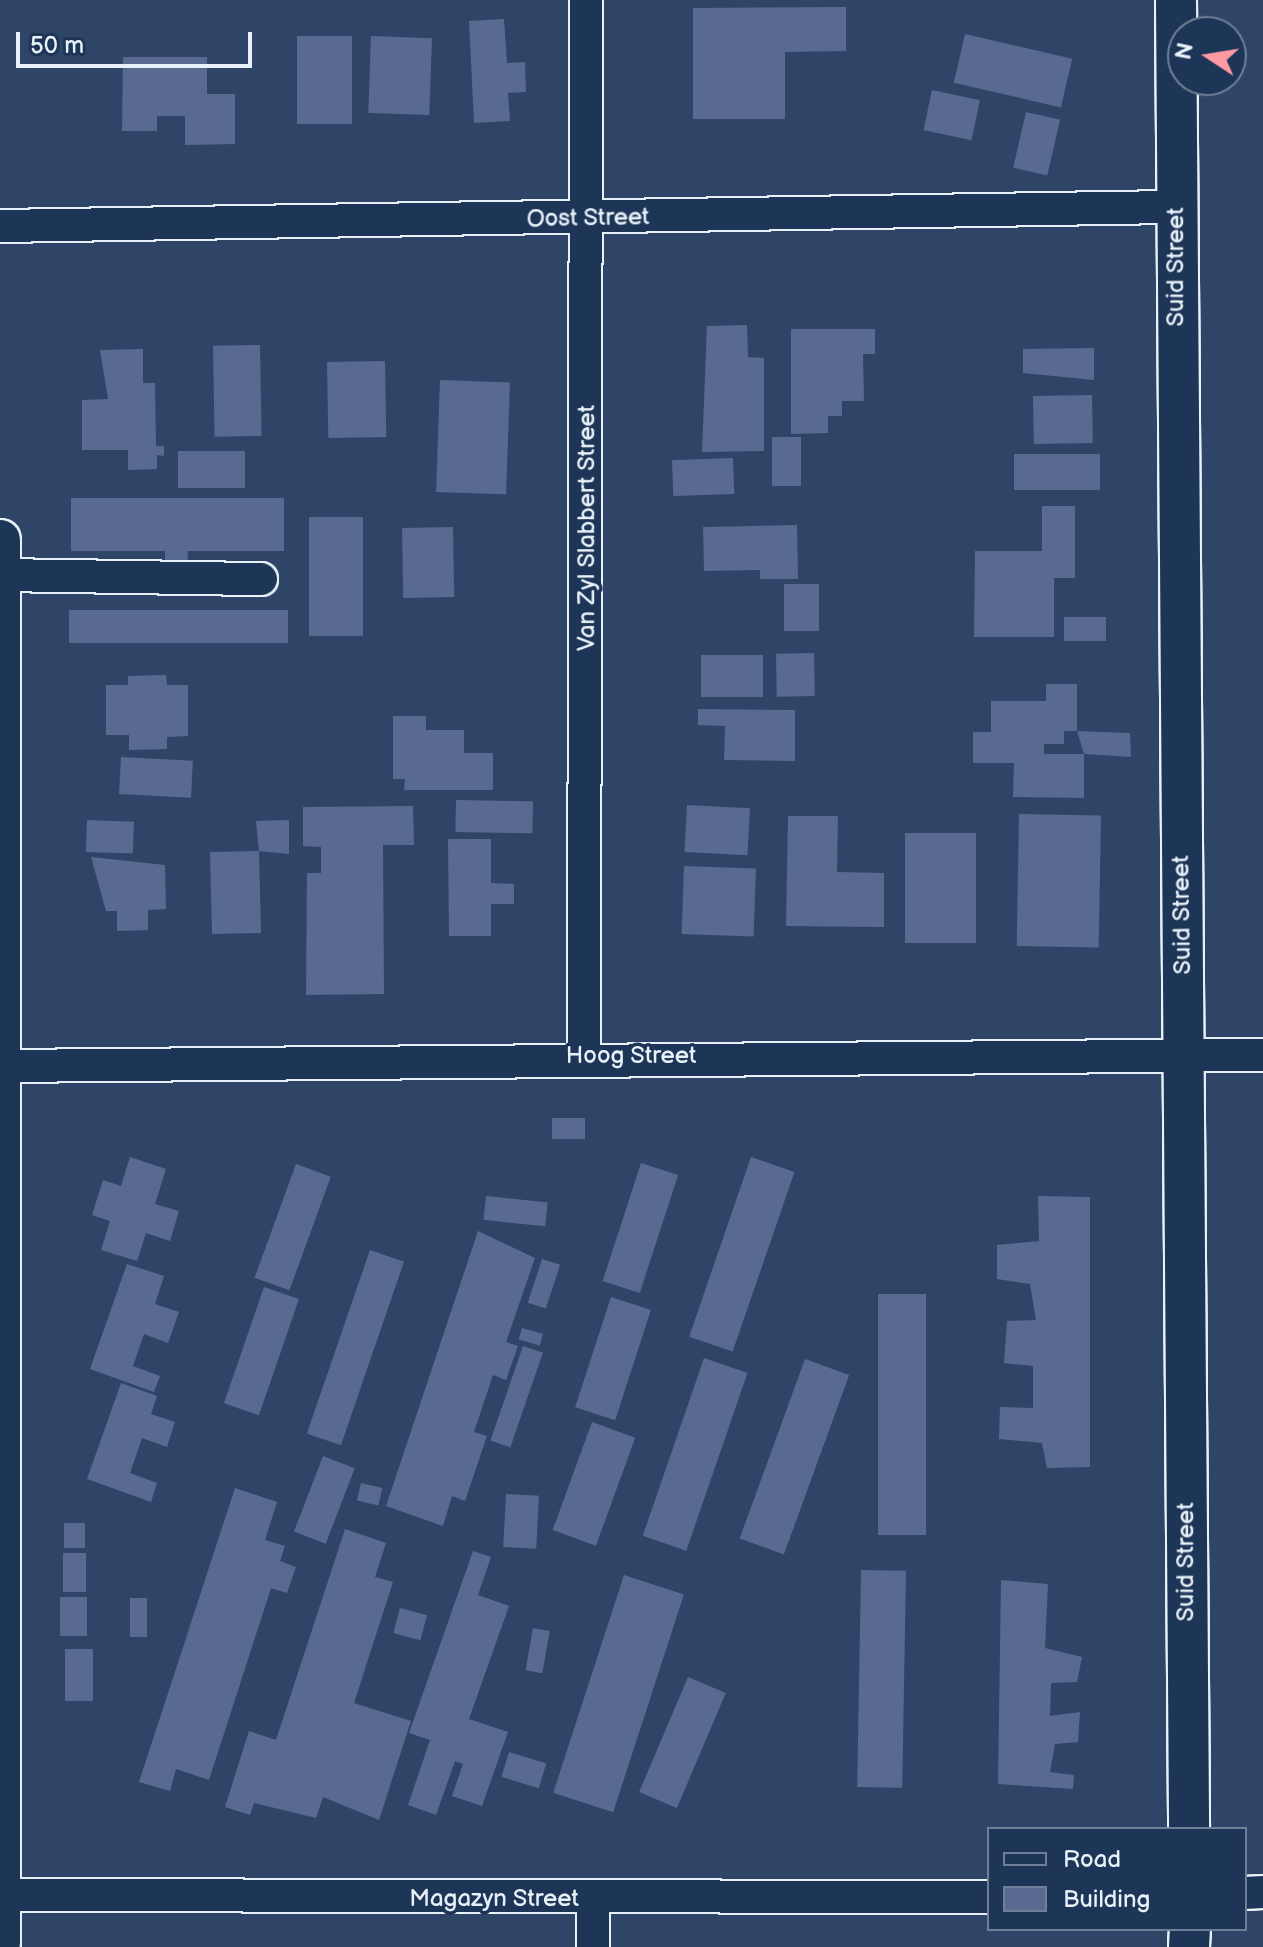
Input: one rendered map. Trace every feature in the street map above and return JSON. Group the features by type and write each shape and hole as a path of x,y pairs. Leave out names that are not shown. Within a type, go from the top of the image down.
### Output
{"street":[{"name":"Van Zyl Slabbert Street","path":"584,1056 589,218 586,0"},
{"name":"Suid Street","path":"1176,0 1189,1827"},
{"name":"Oost Street","path":"0,226 1176,207"},
{"path":"0,540 0,1943"},
{"path":"0,575 261,579"},
{"name":"Hoog Street","path":"0,1066 584,1056 1263,1055"},
{"name":"Magazyn Street","path":"0,1895 593,1900 987,1897"},
{"path":"593,1900 593,1947"}],"building":[{"path":"846,7 846,51 785,52 785,119 693,119 693,8"},
{"path":"504,19 507,63 525,62 526,92 508,93 510,121 474,123 469,21"},
{"path":"965,34 1072,59 1061,107 954,83"},
{"path":"297,36 352,36 352,124 297,124"},
{"path":"371,36 432,38 429,115 368,113"},
{"path":"123,57 207,57 207,94 235,94 235,144 185,145 185,116 157,116 157,131 122,131"},
{"path":"932,90 980,100 971,140 923,130"},
{"path":"1026,112 1060,120 1047,175 1013,168"},
{"path":"747,325 748,357 764,358 764,451 702,452 707,326"},
{"path":"791,329 875,329 875,354 863,354 864,401 842,401 842,416 828,416 828,433 791,434"},
{"path":"260,345 262,436 215,437 213,346"},
{"path":"1094,348 1094,380 1023,373 1023,349"},
{"path":"143,349 143,383 155,383 156,446 164,446 164,456 157,455 157,469 128,470 128,450 82,450 82,400 108,399 100,350"},
{"path":"385,361 386,437 328,438 327,362"},
{"path":"440,380 510,382 506,494 436,492"},
{"path":"1092,395 1093,443 1034,444 1033,396"},
{"path":"772,437 801,437 801,486 772,486"},
{"path":"178,451 245,451 245,488 178,488"},
{"path":"1014,454 1100,454 1100,490 1014,490"},
{"path":"733,458 734,494 673,496 672,460"},
{"path":"71,498 284,498 284,551 188,551 187,570 165,570 165,551 71,551"},
{"path":"1042,506 1075,506 1075,578 1054,578 1054,637 974,637 975,551 1042,551"},
{"path":"309,517 363,517 363,636 309,636"},
{"path":"797,525 798,579 760,579 760,570 704,571 703,527"},
{"path":"453,527 454,597 403,598 402,528"},
{"path":"784,584 819,584 819,631 784,631"},
{"path":"69,610 288,610 288,643 69,643"},
{"path":"1064,617 1106,617 1106,641 1064,641"},
{"path":"814,653 815,696 777,697 776,654"},
{"path":"701,655 763,655 763,697 701,697"},
{"path":"166,675 167,685 188,685 188,736 167,737 167,749 129,750 129,735 106,735 106,685 128,685 128,676"},
{"path":"1046,684 1077,684 1077,731 1064,731 1064,744 1044,744 1044,754 1084,754 1084,798 1013,797 1014,763 973,763 973,732 991,732 991,701 1046,701"},
{"path":"698,709 795,710 795,761 724,760 725,726 698,725"},
{"path":"393,716 426,716 426,730 464,730 464,753 493,753 493,790 404,790 405,779 393,779"},
{"path":"1077,731 1130,733 1131,757 1084,754"},
{"path":"121,757 193,761 191,798 119,794"},
{"path":"456,800 533,801 532,833 455,832"},
{"path":"687,805 750,808 747,855 685,852"},
{"path":"413,806 414,845 383,845 384,994 306,995 307,873 321,873 321,847 303,846 303,807"},
{"path":"1019,814 1101,815 1099,947 1017,946"},
{"path":"788,816 838,816 837,872 884,873 884,927 786,926"},
{"path":"87,820 134,822 133,854 86,852"},
{"path":"289,820 289,854 259,851 256,821"},
{"path":"905,833 976,833 976,943 905,943"},
{"path":"448,839 491,839 491,883 514,884 514,904 491,904 491,936 449,936"},
{"path":"259,851 261,933 212,934 210,852"},
{"path":"91,857 165,865 166,909 148,910 148,930 117,931 117,911 106,911"},
{"path":"684,866 756,869 754,936 682,934"},
{"path":"552,1118 585,1118 585,1139 552,1139"},
{"path":"130,1157 166,1169 155,1204 179,1211 170,1241 146,1233 137,1261 101,1250 110,1221 92,1215 103,1180 121,1186"},
{"path":"751,1157 794,1172 733,1352 689,1337"},
{"path":"641,1163 678,1175 640,1293 603,1281"},
{"path":"296,1164 331,1177 289,1290 255,1278"},
{"path":"486,1196 548,1202 545,1226 483,1220"},
{"path":"1038,1196 1090,1197 1090,1467 1047,1468 1042,1443 999,1439 1000,1407 1033,1408 1033,1366 1004,1363 1007,1321 1036,1320 1030,1284 997,1279 997,1245 1039,1241"},
{"path":"478,1231 535,1258 506,1342 518,1346 506,1380 493,1375 474,1432 487,1436 465,1501 452,1496 443,1526 386,1506"},
{"path":"370,1250 404,1262 341,1445 307,1433"},
{"path":"542,1259 560,1265 546,1309 528,1303"},
{"path":"127,1264 164,1276 155,1304 179,1312 168,1343 144,1334 133,1366 160,1376 154,1392 90,1369"},
{"path":"264,1287 299,1299 259,1415 224,1403"},
{"path":"878,1294 926,1294 926,1535 878,1535"},
{"path":"611,1297 651,1310 615,1420 575,1407"},
{"path":"522,1328 543,1334 540,1346 519,1340"},
{"path":"523,1346 543,1353 510,1447 490,1441"},
{"path":"704,1358 747,1373 686,1551 643,1536"},
{"path":"805,1359 849,1375 784,1555 740,1538"},
{"path":"121,1383 157,1396 151,1414 175,1422 167,1447 142,1438 130,1473 157,1483 151,1502 87,1479"},
{"path":"592,1422 635,1438 596,1546 553,1530"},
{"path":"323,1456 355,1468 326,1544 294,1532"},
{"path":"361,1483 382,1488 378,1505 357,1501"},
{"path":"235,1488 277,1502 265,1540 285,1546 280,1561 296,1567 287,1593 271,1588 209,1780 176,1769 170,1791 139,1782"},
{"path":"506,1494 539,1496 536,1549 503,1547"},
{"path":"64,1523 85,1523 85,1548 64,1548"},
{"path":"345,1529 386,1543 375,1577 393,1582 354,1703 411,1721 379,1820 323,1797 316,1818 254,1803 250,1815 225,1807 249,1731 276,1740"},
{"path":"473,1551 491,1557 478,1595 509,1606 469,1719 508,1732 482,1806 452,1796 463,1764 455,1761 436,1815 408,1805 430,1740 409,1733"},
{"path":"63,1553 86,1553 86,1592 63,1592"},
{"path":"861,1570 906,1571 902,1788 857,1787"},
{"path":"624,1575 684,1594 613,1812 553,1793"},
{"path":"1001,1580 1048,1584 1045,1648 1082,1657 1077,1682 1051,1683 1050,1716 1080,1712 1078,1742 1055,1744 1050,1772 1074,1775 1073,1789 998,1784"},
{"path":"60,1597 87,1597 87,1636 60,1636"},
{"path":"130,1598 147,1598 147,1637 130,1637"},
{"path":"400,1608 427,1615 420,1640 393,1633"},
{"path":"533,1628 550,1631 542,1673 526,1670"},
{"path":"65,1649 93,1649 93,1701 65,1701"},
{"path":"688,1677 726,1693 677,1808 639,1792"},
{"path":"509,1752 546,1763 539,1788 501,1777"}]}
